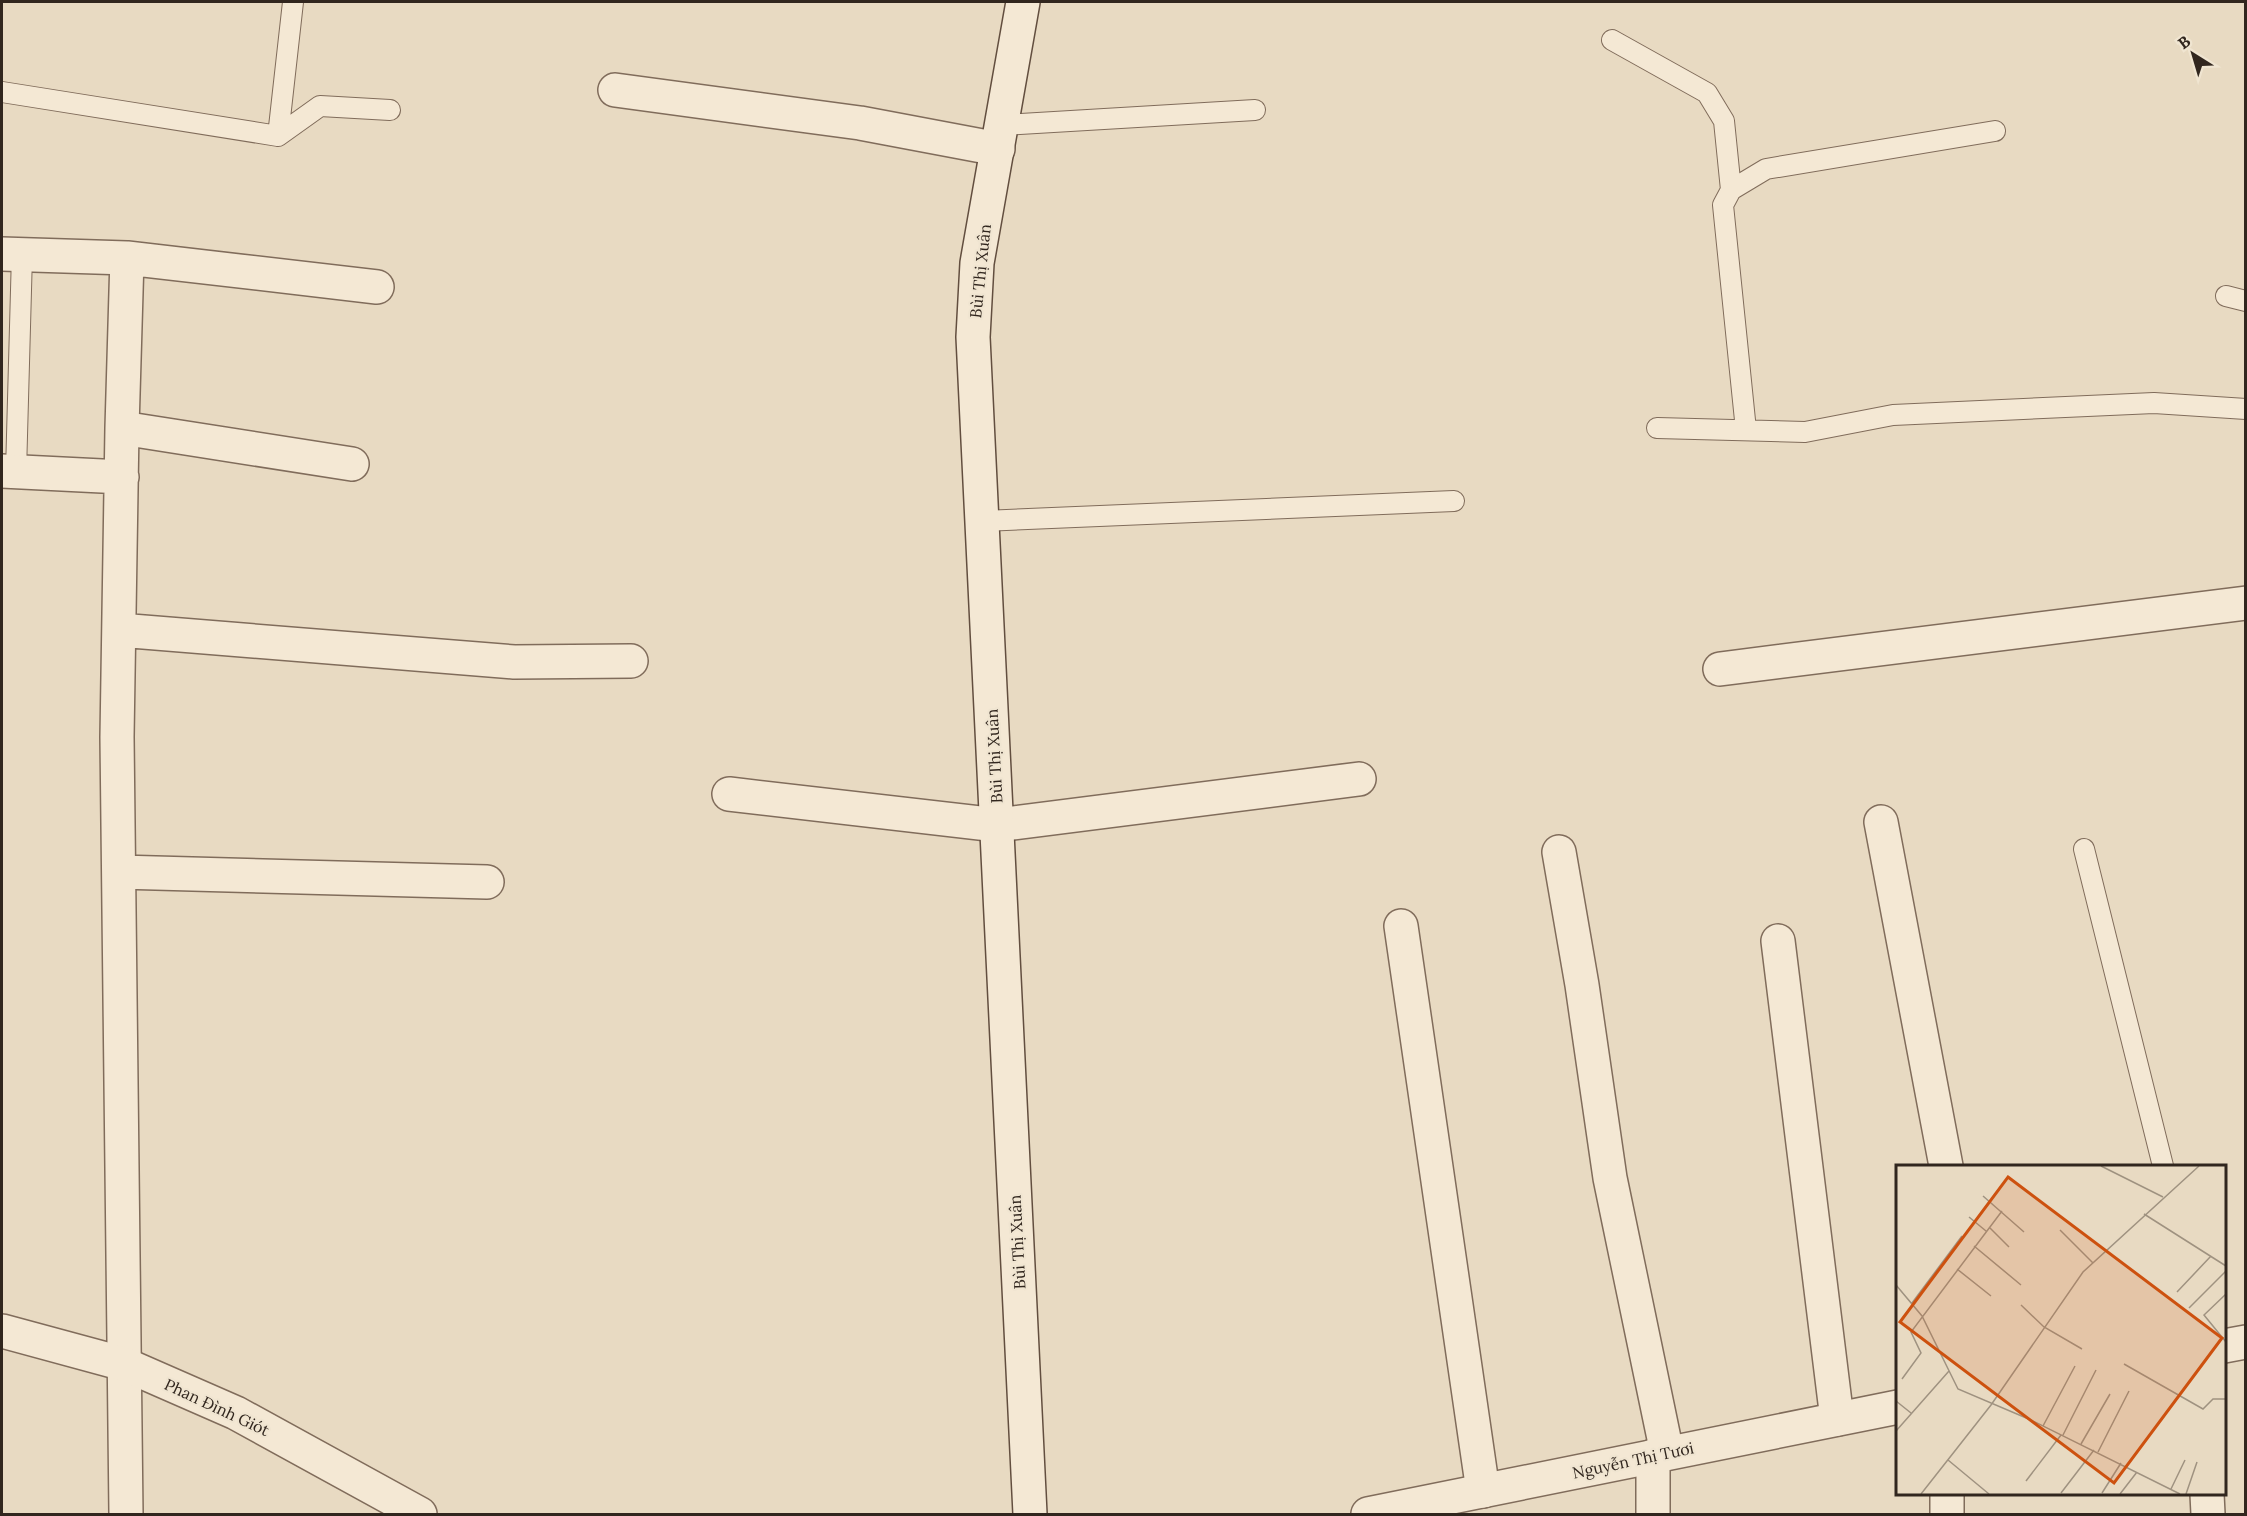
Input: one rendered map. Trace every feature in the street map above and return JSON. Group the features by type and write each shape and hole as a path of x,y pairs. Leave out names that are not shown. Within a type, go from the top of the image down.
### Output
{"street":[{"name":"Bùi Thị Xuân","path":"1023,2 977,263 973,337 1030,1515"},
{"path":"615,90 860,123 1000,137"},
{"path":"12,254 127,258 377,287"},
{"path":"126,1515 119,872 119,630 127,258"},
{"path":"122,428 352,464"},
{"path":"9,471 122,477"},
{"path":"1720,669 2246,603"},
{"path":"119,630 514,662 630,662"},
{"path":"729,794 997,825 1359,779"},
{"path":"1881,822 1946,1165"},
{"path":"1559,852 1582,985 1610,1178 1660,1455 1653,1515"},
{"path":"119,872 487,882"},
{"path":"1401,926 1407,980 1483,1491"},
{"path":"1778,941 1837,1419"},
{"name":"Phan Đình Giót","path":"2,1331 124,1364 237,1413 420,1515"},
{"path":"2226,1346 2246,1342"},
{"name":"Nguyễn Thị Tươi","path":"1368,1515 1896,1407"},
{"path":"1947,1495 1947,1515"},
{"path":"2207,1495 2208,1515"}],"lane":[{"path":"278,136 293,2"},
{"path":"1612,40 1707,93 1724,121 1731,190"},
{"path":"2,92 278,136 320,106 390,110"},
{"path":"1000,137 1255,110"},
{"path":"1746,430 1723,205 1731,190 1766,169 1995,131"},
{"path":"9,471 12,254"},
{"path":"2226,296 2246,301"},
{"path":"1657,428 1805,432 1893,415 2142,404 2246,409"},
{"path":"983,521 1454,501"},
{"path":"2084,849 2163,1165"}]}
